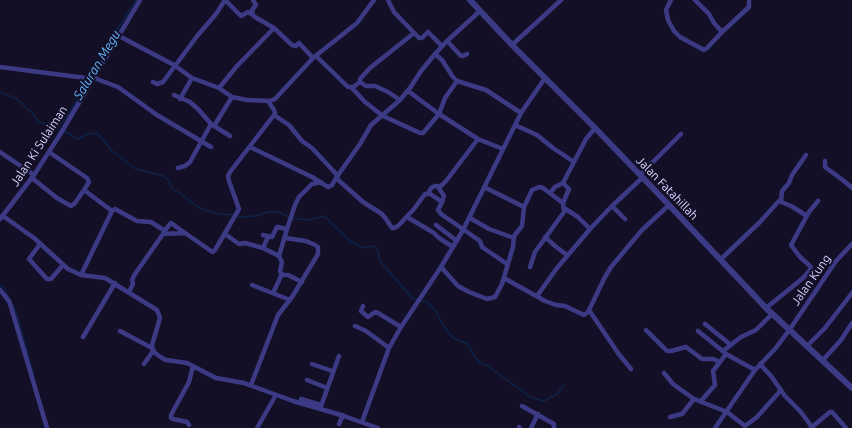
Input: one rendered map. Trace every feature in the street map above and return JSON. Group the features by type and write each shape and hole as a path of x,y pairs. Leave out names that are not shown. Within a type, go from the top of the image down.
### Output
{"street":[{"name":"Jalan Ki Sulaiman","path":"1,217 33,177 62,131 90,79 119,36 140,0"},
{"path":"153,82 157,84 163,82 174,65 216,14 225,0 241,16 248,12 274,28 292,45 296,46 299,43 346,85 351,87 365,102 383,116 420,134 423,133 439,114 445,98 457,81"},
{"path":"253,0 256,5 252,10 254,15"},
{"path":"119,36 174,65 192,78 219,88 232,97 247,100 268,101 275,99 315,57 357,23 374,0"},
{"path":"388,0 395,13 420,39 428,32 442,46"},
{"name":"Jalan Fatahillah","path":"470,0 512,45 669,204 766,308 852,388"},
{"path":"512,45 561,0"},
{"path":"671,0 666,10 666,15 674,31 680,37 704,50 749,7 749,0"},
{"path":"695,0 709,14 714,23 722,32"},
{"path":"250,147 330,187 360,144 371,125 400,100 442,46 480,11"},
{"path":"219,88 237,66 274,28"},
{"path":"351,87 360,82 360,79 370,68 414,33"},
{"path":"447,41 461,56 467,54"},
{"path":"435,54 445,63 457,81 486,90 522,113"},
{"path":"0,67 90,79 118,87 157,115 211,147"},
{"path":"180,99 192,78"},
{"path":"362,422 390,348 401,327 457,241 470,218 515,125 545,78"},
{"path":"360,82 366,86 375,86 400,100"},
{"path":"408,90 439,114 478,139 503,149"},
{"path":"174,95 180,99 190,102 212,125 230,136"},
{"path":"178,168 185,166 190,162 201,141 232,97"},
{"path":"129,292 135,274 169,225 173,223 213,252 236,215 238,206 232,193 228,176 274,115 274,110 268,101"},
{"path":"274,115 289,125 302,141 312,148 337,177 363,202 382,214 392,228 398,226 407,217 417,206 423,195 429,193 435,186 438,187 446,182 478,139"},
{"path":"515,125 537,135 574,162"},
{"path":"550,193 555,187 563,183 586,139 595,128"},
{"path":"537,296 567,255 590,229 681,134"},
{"path":"0,152 27,171 57,198 71,206 75,203 89,182 87,178 49,152"},
{"path":"781,201 782,191 806,155"},
{"path":"825,161 825,167 852,188"},
{"path":"279,256 299,196 312,184 321,182"},
{"path":"530,266 535,252 564,212 564,206 569,189 563,183"},
{"path":"438,187 444,196 439,212 480,241 482,247 507,264"},
{"path":"484,187 524,207"},
{"path":"441,267 458,286 487,299 495,297 500,290 504,278 513,247 514,238 522,226 524,207 532,190 539,187 550,193 590,229"},
{"path":"84,190 112,211 115,209 137,221 151,222 164,232 185,233"},
{"path":"429,193 442,202"},
{"path":"781,201 807,216"},
{"path":"721,259 759,223 778,202 781,201"},
{"path":"766,308 803,278 810,269 811,266 800,257 791,245 807,216 818,201"},
{"path":"504,278 553,304 565,306 582,315 586,314 611,267 642,230 669,204"},
{"path":"612,206 625,219"},
{"path":"81,275 112,211"},
{"path":"1,217 22,228 74,273 103,277 158,310 160,318 152,345 153,350 144,364"},
{"path":"407,217 434,233 453,247"},
{"path":"470,218 489,229 514,238"},
{"path":"436,225 457,241"},
{"path":"262,234 272,237 274,236 277,227 287,229"},
{"path":"225,234 239,244 245,243 263,248 279,256 282,262 280,271 282,274 273,293"},
{"path":"263,248 268,236"},
{"path":"546,237 567,255"},
{"path":"251,385 278,315 302,282 318,254 318,247 306,241 285,238"},
{"path":"40,244 29,259 47,279 51,279 63,265"},
{"name":"Jalan Kung","path":"715,428 755,370 775,349 790,329 836,261 852,244"},
{"path":"282,274 288,275 302,282"},
{"path":"83,337 115,283"},
{"path":"252,285 290,300"},
{"path":"0,290 9,301 47,428"},
{"path":"807,346 825,328 852,293"},
{"path":"363,306 361,311 368,317 375,312 401,327"},
{"path":"589,310 618,353 631,369"},
{"path":"702,401 715,385 713,371 731,345 741,337 756,330 772,314"},
{"path":"823,360 852,323"},
{"path":"705,324 731,345"},
{"path":"355,326 370,333 378,341 390,348"},
{"path":"646,330 667,351 686,347 702,359 713,359 720,362"},
{"path":"120,331 153,350 157,356 166,360 185,363 216,378 242,382 302,404 320,407"},
{"path":"698,331 725,353 755,370"},
{"path":"320,407 332,371 339,356"},
{"path":"312,364 332,371"},
{"path":"760,364 785,396 800,411 811,428 820,419 831,412 846,428"},
{"path":"189,425 186,422 173,419 170,415 189,382 193,366"},
{"path":"664,373 673,384 694,399 727,412 745,427 757,417 781,390"},
{"path":"306,380 327,388"},
{"path":"258,428 276,395"},
{"path":"301,399 378,428"},
{"path":"670,417 682,414 694,399"},
{"path":"522,406 554,424 554,428"},
{"path":"531,428 538,414"},
{"path":"339,424 343,415"}],"waterway":[{"name":"Saluran Megu","path":"57,128 69,114 110,41 136,0"},
{"path":"0,92 17,99 33,114 38,121 68,133 78,139 87,134 97,133 112,151 136,169 163,176 169,180 171,187 200,208 214,213 233,215"},
{"path":"237,216 255,216 269,212 278,212 291,218 309,220 325,216 350,241 363,248 374,246 377,249 380,261 412,298 427,302 435,310 452,337 469,345 472,353 480,363 488,366 530,397 544,401 557,394 564,385"},
{"path":"0,285 4,288 9,298"},
{"path":"13,305 34,376"}]}
